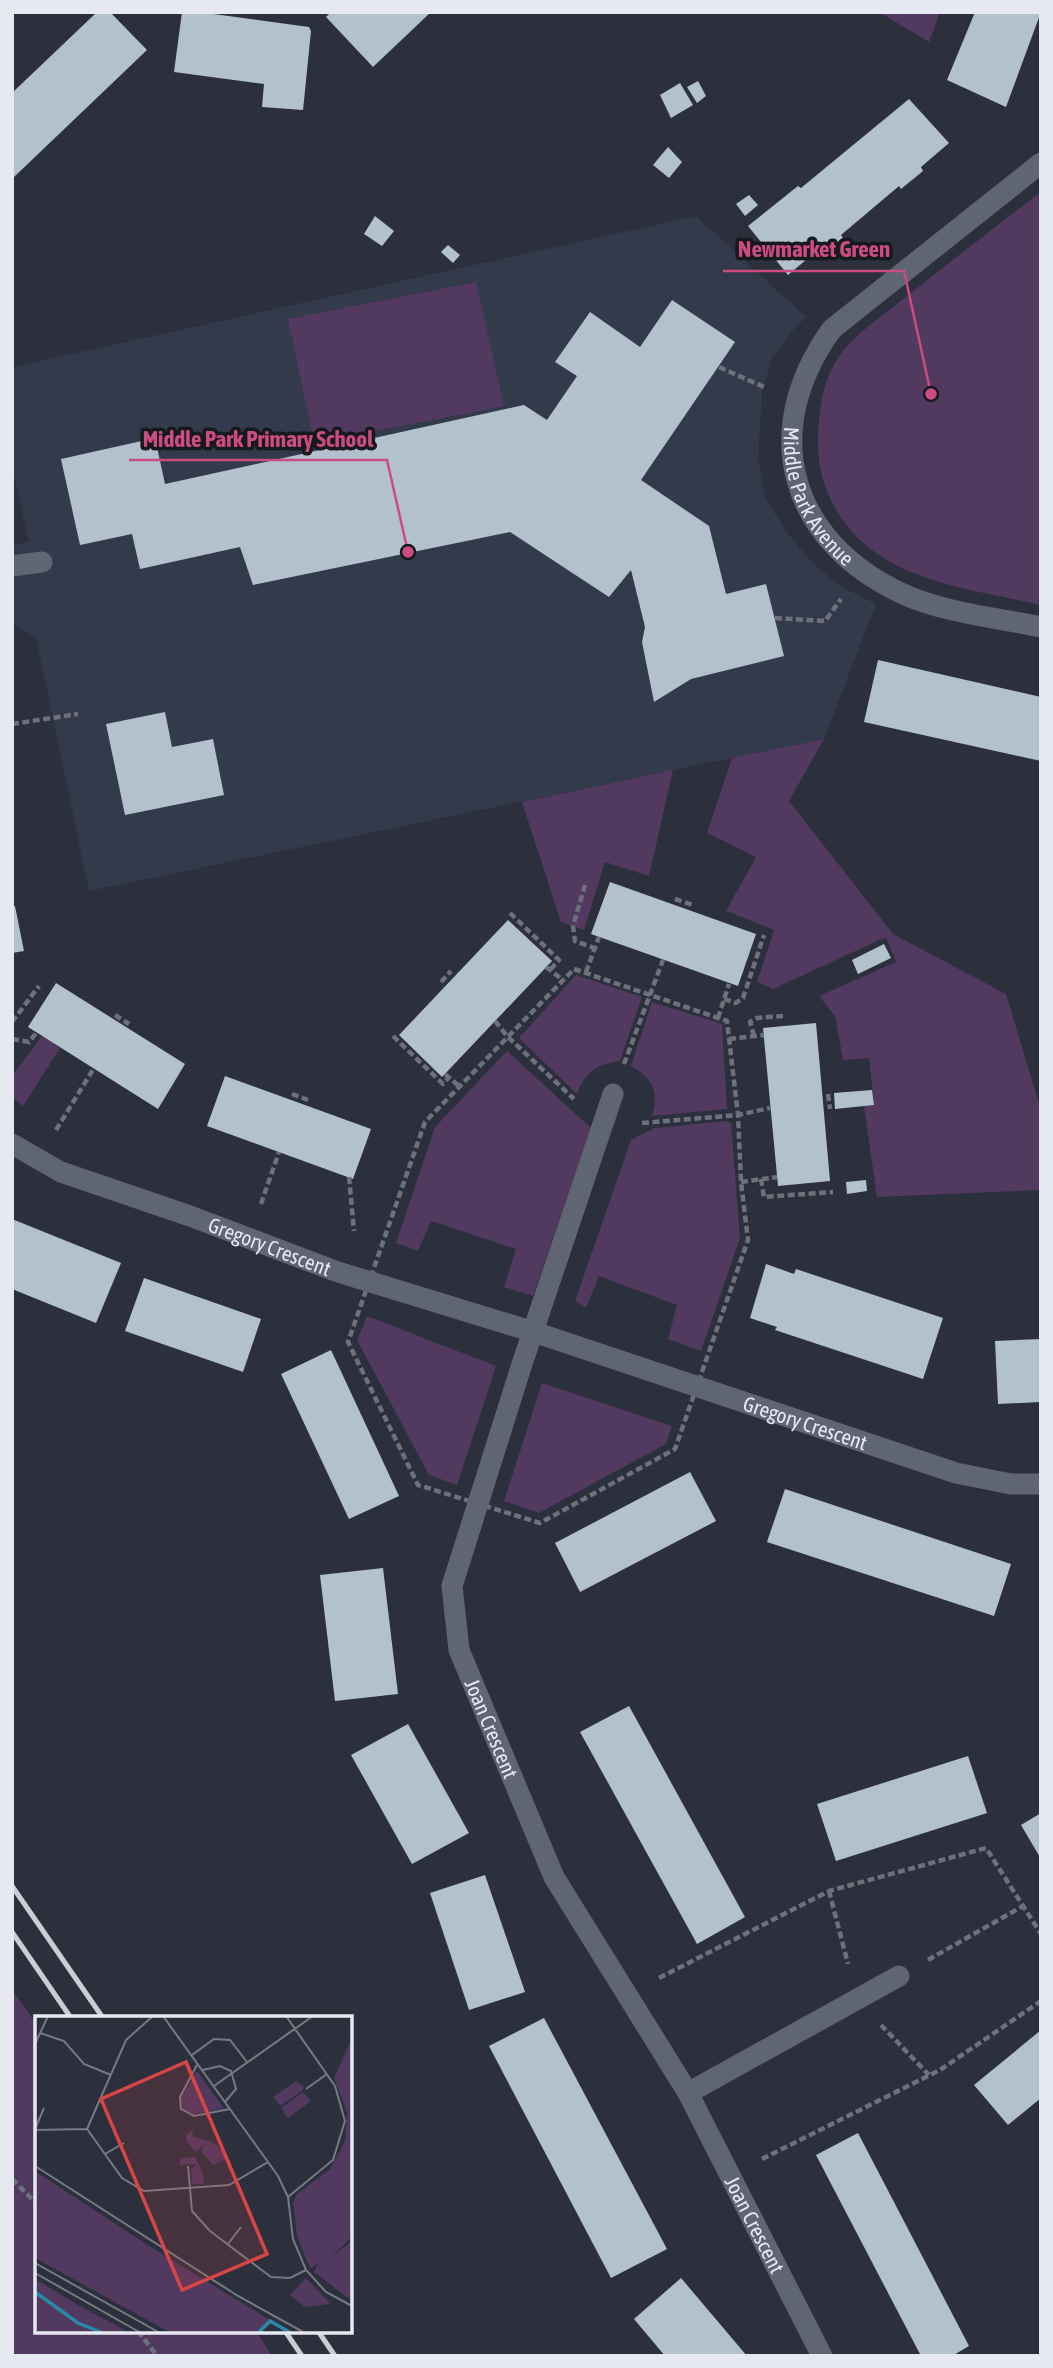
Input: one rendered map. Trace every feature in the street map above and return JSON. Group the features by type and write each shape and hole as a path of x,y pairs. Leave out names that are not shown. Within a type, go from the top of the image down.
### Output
{"street":[{"name":"Middle Park Avenue","path":"1041,163 832,330 815,353 797,400 791,445 799,487 816,523 840,553 878,581 929,604 1041,627"},
{"path":"12,566 42,562"},
{"path":"534,1332 613,1094"},
{"name":"Gregory Crescent","path":"12,1144 61,1172 369,1282 534,1332 956,1473 1011,1484 1041,1485"},
{"name":"Joan Crescent","path":"534,1332 452,1586 459,1650 554,1877 688,2093 822,2356"},
{"path":"688,2093 899,1976"}],"path":[{"path":"719,367 797,400"},
{"path":"775,618 825,621"},
{"path":"12,724 78,714"},
{"path":"585,885 573,926 575,941 594,948"},
{"path":"676,899 682,905 693,905"},
{"path":"510,913 559,960 548,968 563,980"},
{"path":"724,999 736,1003 743,998 764,935"},
{"path":"586,973 599,937"},
{"path":"613,1094 663,960"},
{"path":"441,982 449,978 452,971"},
{"path":"718,1018 729,984"},
{"path":"12,1022 39,986"},
{"path":"115,1015 122,1022 130,1024"},
{"path":"754,1036 750,1021 783,1016"},
{"path":"495,1021 508,1037"},
{"path":"12,1039 29,1042 36,1032"},
{"path":"729,1039 764,1035"},
{"path":"393,1037 443,1084 448,1075 460,1087"},
{"path":"37,1160 94,1068"},
{"path":"292,1094 299,1099 308,1100"},
{"path":"828,1094 826,1102 830,1109"},
{"path":"738,1115 770,1108"},
{"path":"250,1238 279,1152"},
{"path":"348,1177 354,1231"},
{"path":"741,1182 777,1177"},
{"path":"761,1179 764,1198 833,1192"},
{"path":"627,1995 829,1891 986,1848 1041,1934"},
{"path":"899,1976 1023,1906"},
{"path":"730,2176 940,2070 1041,2001"},
{"path":"12,2179 35,2202"},
{"path":"140,2333 157,2356"}],"shaded area":[{"path":"879,12 940,12 929,42"},
{"path":"1041,192 1041,605 927,578 876,553 855,534 832,502 822,477 818,441 826,383 836,361 850,343"},
{"path":"696,216 806,317 772,358 762,391 758,460 766,499 785,530 809,559 838,585 876,604 824,739 89,891 36,637 12,624 12,545 29,542 12,466 12,367"},
{"path":"476,282 504,406 314,443 288,319"},
{"path":"824,739 789,801 893,934 1006,994 1041,1110 1041,1190 877,1197 864,1106 874,1105 869,1058 843,1060 835,1016 819,996 896,962 886,937 773,989 757,982 774,930 726,911 756,857 707,833 732,758"},
{"path":"673,770 649,876 605,862 584,930 561,922 522,802"},
{"path":"576,975 642,997 620,1061 593,1070 577,1094 519,1038"},
{"path":"652,1002 722,1024 727,1109 652,1116 655,1099 652,1086 645,1076 631,1066"},
{"path":"42,1036 60,1048 23,1106 12,1097 12,1076"},
{"path":"507,1051 591,1128 533,1296 504,1287 516,1249 431,1221 418,1251 396,1243 435,1127"},
{"path":"726,1121 731,1123 740,1238 701,1351 668,1339 677,1305 599,1276 586,1308 575,1301 631,1140 655,1128"},
{"path":"367,1316 496,1366 457,1485 429,1475 357,1340"},
{"path":"542,1383 672,1426 666,1444 539,1513 504,1501"},
{"path":"12,1990 35,2022 35,2333 257,2333 272,2356 12,2356"}],"building":[{"path":"97,12 110,12 147,50 14,177 12,93"},
{"path":"182,12 309,27 311,31 303,110 262,107 264,84 174,72"},
{"path":"331,12 431,12 373,67 326,17"},
{"path":"975,12 1041,12 1006,107 947,80"},
{"path":"698,81 706,96 697,103 687,87"},
{"path":"680,83 693,105 671,118 660,95"},
{"path":"909,99 949,143 921,167 923,171 901,189 899,186 841,235 843,238 817,257 813,254 788,275 748,226 798,186 801,188"},
{"path":"668,147 682,162 669,178 653,165"},
{"path":"749,195 758,205 745,216 736,204"},
{"path":"375,216 394,231 382,246 364,234"},
{"path":"448,245 460,255 453,263 441,252"},
{"path":"672,300 735,342 641,480 709,526 726,594 766,584 784,656 691,679 654,702 642,642 645,627 631,570 609,597 510,532 253,585 240,547 140,569 132,534 80,545 61,459 155,438 165,484 524,405 547,420 577,376 555,362 590,312 640,347"},
{"path":"878,660 1041,697 1041,761 864,722"},
{"path":"165,712 172,747 213,739 224,795 125,815 106,724"},
{"path":"610,882 756,934 738,986 591,934"},
{"path":"15,906 24,951 12,953 12,907"},
{"path":"508,920 552,961 442,1077 399,1035"},
{"path":"884,944 891,958 858,974 852,960"},
{"path":"56,983 185,1064 158,1109 28,1027"},
{"path":"816,1023 830,1181 778,1186 763,1028"},
{"path":"225,1076 371,1129 353,1179 207,1126"},
{"path":"872,1090 874,1105 835,1109 834,1093"},
{"path":"866,1180 867,1191 847,1194 846,1182"},
{"path":"12,1219 121,1263 96,1323 12,1289"},
{"path":"766,1264 794,1274 796,1269 943,1318 923,1379 775,1330 777,1327 750,1318"},
{"path":"144,1278 261,1319 243,1372 125,1331"},
{"path":"1041,1339 1041,1402 998,1404 995,1341"},
{"path":"331,1350 399,1496 349,1519 281,1374"},
{"path":"690,1472 716,1521 580,1592 555,1543"},
{"path":"785,1489 1011,1564 994,1616 767,1542"},
{"path":"383,1568 398,1694 335,1701 320,1575"},
{"path":"629,1706 745,1917 697,1944 580,1732"},
{"path":"408,1724 469,1833 412,1864 351,1755"},
{"path":"968,1756 987,1813 836,1861 817,1804"},
{"path":"1041,1813 1041,1859 1021,1825"},
{"path":"485,1875 525,1992 469,2010 430,1893"},
{"path":"544,2018 667,2249 611,2278 489,2046"},
{"path":"1041,2030 1041,2098 1008,2125 974,2085"},
{"path":"858,2133 969,2346 952,2356 921,2356 816,2155"},
{"path":"681,2278 747,2356 665,2356 634,2319"}],"railway":[{"path":"12,1886 102,2016"},
{"path":"12,1932 70,2016"},
{"path":"286,2333 302,2356"},
{"path":"319,2333 335,2356"}],"place":[{"name":"Newmarket Green","path":"931,394"},
{"name":"Middle Park Primary School","path":"408,552"}]}
